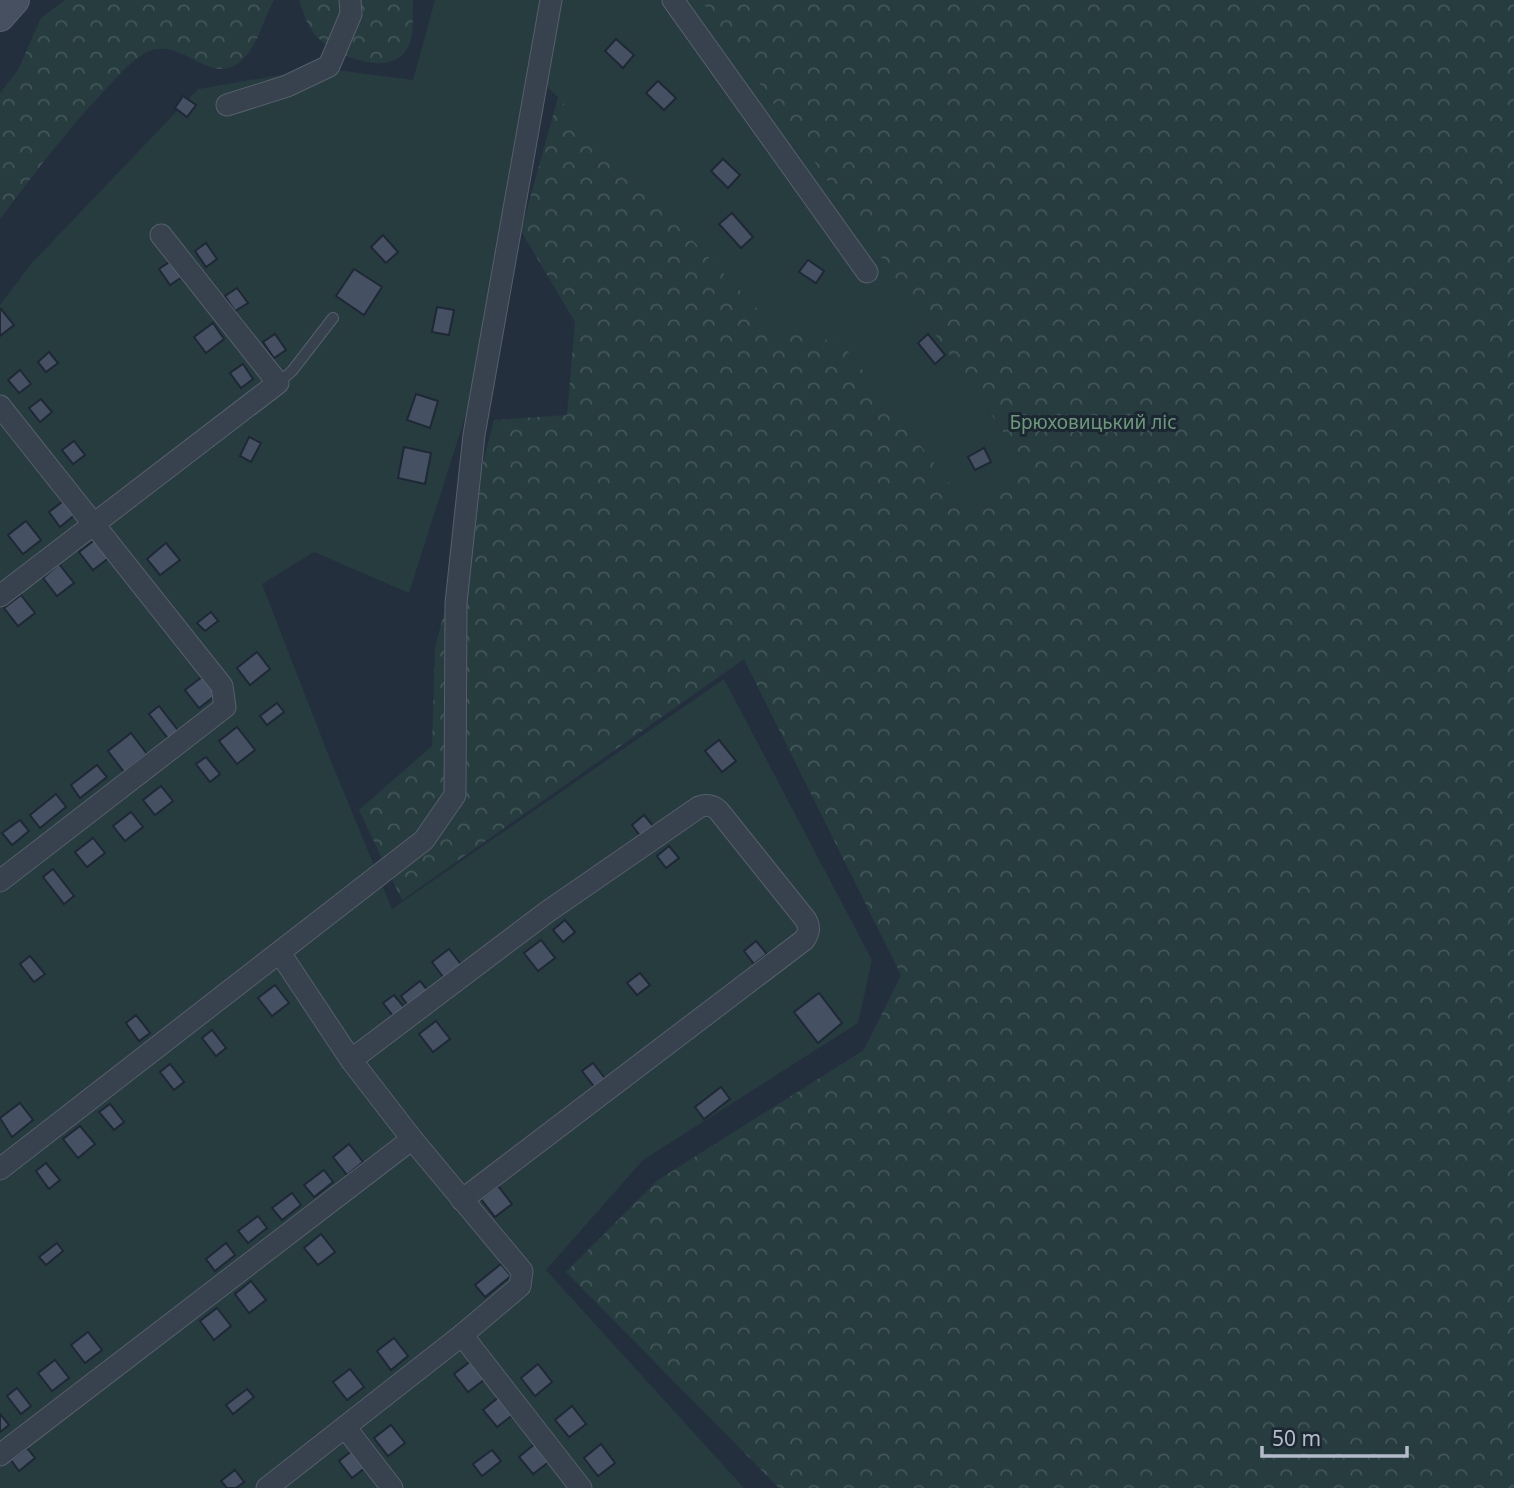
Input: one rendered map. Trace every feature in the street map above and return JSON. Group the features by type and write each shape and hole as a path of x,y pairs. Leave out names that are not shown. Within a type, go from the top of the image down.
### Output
{"street":[{"path":"0,17 15,0"},
{"path":"228,105 287,86 329,66 351,14 350,0"},
{"path":"0,1169 424,840 455,794 456,603 474,435 551,0"},
{"path":"673,0 867,272"},
{"path":"0,596 278,383 161,235"},
{"path":"0,406 222,686 225,708 0,881"},
{"path":"351,1060 547,912 699,807 713,806 718,810 806,920 808,934 804,940 463,1200"},
{"path":"267,1488 462,1335 520,1286 522,1271 412,1139 351,1060 280,953"},
{"path":"0,1455 412,1139"},
{"path":"462,1335 581,1488"},
{"path":"345,1427 392,1488"}],"lane":[{"path":"278,383 292,370 333,318"}],"green space":[{"path":"65,0 274,0 254,44 245,57 232,67 220,69 208,66 171,50 157,49 143,54 118,76 76,122 0,219 0,93 18,70 41,18"},
{"path":"299,0 413,0 410,44 399,58 388,62 361,61 347,56 323,43 315,35 307,23"},
{"path":"435,0 701,0 1028,467 970,510 841,342 779,332 530,68 482,364 409,593 314,552 262,584 392,909 724,679 872,960 858,1023 643,1160 546,1270 744,1488 0,1488 0,305 31,264 198,89 321,68 413,80"},
{"name":"Брюховицький ліс","path":"571,0 1514,0 1514,1488 779,1488 566,1272 658,1180 864,1050 901,975 744,659 402,900 359,810 432,746 435,648 494,420 567,415 575,322 521,231 562,83"}],"building":[{"path":"616,39 634,55 623,68 605,51"},
{"path":"658,81 676,98 664,110 646,93"},
{"path":"183,96 196,105 187,117 175,108"},
{"path":"723,159 740,175 728,188 711,171"},
{"path":"732,213 753,237 741,248 719,224"},
{"path":"383,235 398,252 386,263 371,247"},
{"path":"206,243 217,259 206,267 195,251"},
{"path":"808,260 824,271 816,283 799,272"},
{"path":"171,261 182,277 170,285 159,269"},
{"path":"354,269 382,287 364,315 336,296"},
{"path":"237,288 248,303 235,311 225,296"},
{"path":"437,307 454,310 449,335 432,332"},
{"path":"0,310 14,325 0,336"},
{"path":"213,323 224,339 206,353 194,337"},
{"path":"275,334 286,350 274,358 263,342"},
{"path":"928,334 945,355 935,364 918,343"},
{"path":"49,352 58,363 46,372 38,362"},
{"path":"243,364 253,379 241,388 230,373"},
{"path":"20,370 31,384 19,393 8,380"},
{"path":"416,394 438,401 430,428 407,420"},
{"path":"41,399 52,412 40,422 29,408"},
{"path":"249,437 261,443 251,462 240,456"},
{"path":"74,441 85,455 73,464 62,450"},
{"path":"404,447 431,453 425,484 398,478"},
{"path":"984,448 991,462 975,470 968,457"},
{"path":"66,499 77,513 60,527 49,512"},
{"path":"26,521 41,540 23,554 8,535"},
{"path":"96,539 110,557 93,570 79,552"},
{"path":"166,543 180,560 160,575 147,559"},
{"path":"59,564 74,583 57,596 43,578"},
{"path":"21,595 35,613 18,626 4,608"},
{"path":"211,612 218,621 205,631 197,623"},
{"path":"257,652 270,669 250,685 237,668"},
{"path":"202,677 216,695 199,708 185,690"},
{"path":"277,703 284,712 267,725 260,716"},
{"path":"159,706 180,733 170,741 149,714"},
{"path":"237,727 255,750 237,764 219,741"},
{"path":"131,733 147,754 124,772 108,751"},
{"path":"719,740 736,761 722,772 705,751"},
{"path":"206,757 220,774 210,782 196,764"},
{"path":"97,765 107,777 80,798 71,785"},
{"path":"161,786 173,801 155,815 143,800"},
{"path":"56,794 66,807 40,828 30,815"},
{"path":"131,812 143,827 125,841 113,826"},
{"path":"644,815 654,827 641,837 632,825"},
{"path":"20,820 29,831 12,845 2,833"},
{"path":"93,838 105,853 87,867 75,852"},
{"path":"669,846 679,858 666,868 657,856"},
{"path":"53,869 74,896 64,904 43,877"},
{"path":"565,920 575,932 563,942 553,930"},
{"path":"541,940 555,958 538,971 524,953"},
{"path":"756,941 767,954 754,964 744,951"},
{"path":"449,949 463,967 446,981 432,962"},
{"path":"30,956 45,974 34,982 20,964"},
{"path":"640,973 650,985 637,995 627,983"},
{"path":"420,981 430,993 410,1008 401,996"},
{"path":"275,985 289,1003 272,1016 258,998"},
{"path":"819,993 842,1023 818,1043 794,1012"},
{"path":"394,995 408,1012 397,1021 383,1003"},
{"path":"136,1015 150,1033 139,1041 126,1023"},
{"path":"436,1021 450,1039 433,1052 419,1034"},
{"path":"212,1030 226,1048 216,1056 202,1038"},
{"path":"593,1063 607,1081 596,1089 582,1071"},
{"path":"170,1064 184,1082 174,1090 160,1072"},
{"path":"721,1087 730,1099 704,1119 695,1107"},
{"path":"20,1103 33,1120 12,1137 0,1118"},
{"path":"110,1104 124,1122 114,1130 99,1112"},
{"path":"80,1126 95,1144 78,1158 63,1139"},
{"path":"349,1144 363,1162 347,1175 333,1157"},
{"path":"46,1163 60,1180 49,1189 36,1171"},
{"path":"324,1170 333,1182 314,1197 304,1185"},
{"path":"498,1186 512,1204 495,1217 481,1199"},
{"path":"292,1193 301,1205 282,1220 272,1208"},
{"path":"258,1216 267,1228 248,1243 238,1231"},
{"path":"321,1234 335,1252 318,1265 304,1248"},
{"path":"57,1243 63,1251 46,1265 39,1257"},
{"path":"226,1243 235,1255 215,1271 206,1259"},
{"path":"501,1264 511,1276 485,1297 475,1285"},
{"path":"251,1281 266,1300 249,1313 235,1294"},
{"path":"217,1308 231,1326 214,1340 200,1321"},
{"path":"88,1332 102,1350 85,1363 71,1345"},
{"path":"394,1338 408,1356 391,1370 377,1351"},
{"path":"55,1360 69,1378 52,1391 38,1373"},
{"path":"471,1361 485,1379 468,1392 454,1374"},
{"path":"538,1364 552,1382 535,1396 521,1378"},
{"path":"350,1369 364,1387 347,1400 333,1382"},
{"path":"17,1388 31,1406 21,1414 7,1396"},
{"path":"247,1389 254,1397 233,1414 226,1405"},
{"path":"500,1396 514,1414 497,1427 483,1410"},
{"path":"572,1406 586,1424 569,1437 555,1420"},
{"path":"0,1414 9,1425 0,1432"},
{"path":"391,1425 405,1443 388,1456 374,1438"},
{"path":"536,1443 550,1461 533,1474 519,1457"},
{"path":"601,1444 615,1463 598,1476 584,1458"},
{"path":"27,1448 35,1458 19,1471 11,1460"},
{"path":"353,1450 366,1467 352,1478 339,1461"},
{"path":"492,1450 501,1461 482,1476 473,1464"},
{"path":"235,1470 244,1482 236,1488 227,1488 221,1481"}]}
